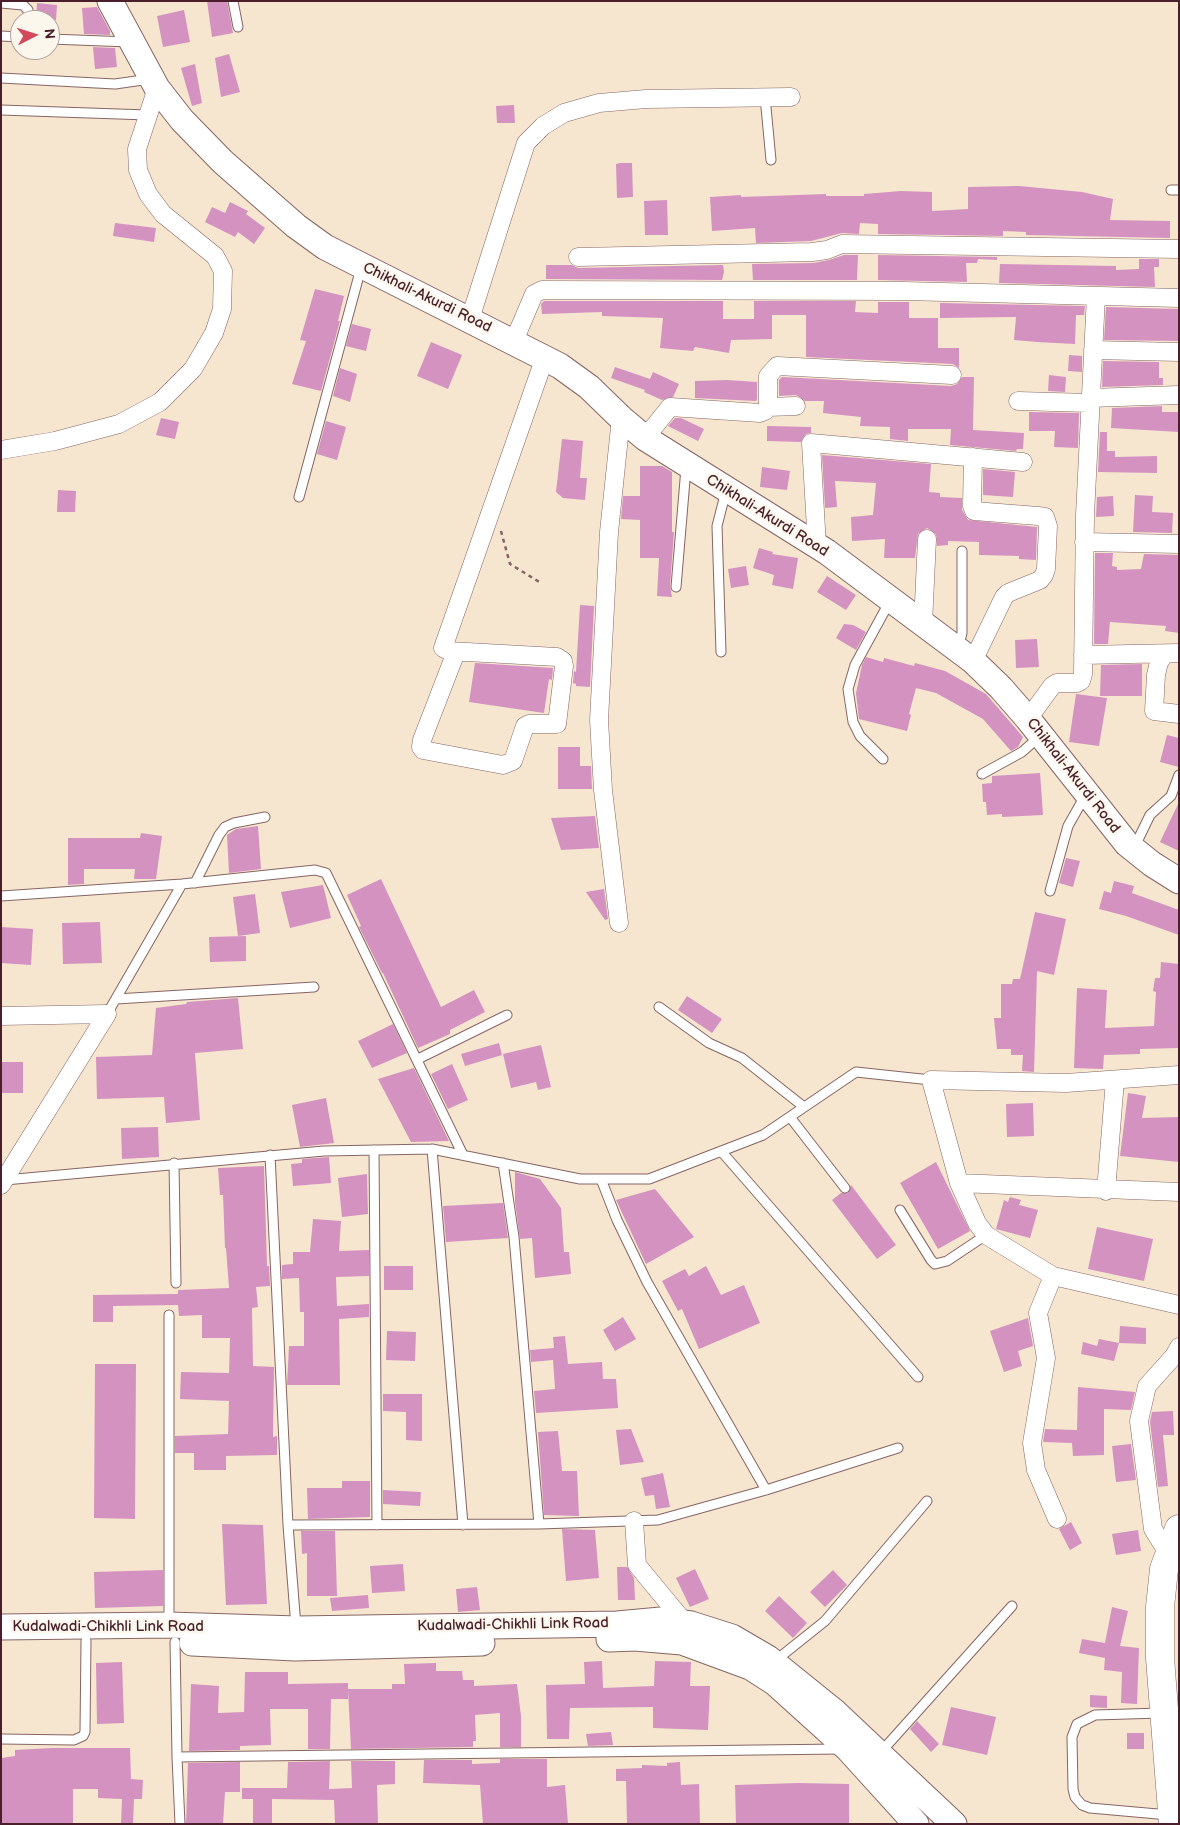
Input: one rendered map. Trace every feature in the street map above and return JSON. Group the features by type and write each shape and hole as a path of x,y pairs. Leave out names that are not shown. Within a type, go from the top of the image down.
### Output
{"main road":[{"path":"110,1 155,83"},
{"name":"Chikhali-Akurdi Road","path":"155,83 194,133 259,195 325,248 545,357 589,387 645,438 726,491 817,546 966,656 1001,688 1035,727 1113,828 1152,864 1179,881"},
{"path":"1172,1819 1160,1658 1160,1606 1164,1569 1179,1529"},
{"name":"Kudalwadi-Chikhli Link Road","path":"296,1638 617,1624 661,1620 685,1623 732,1637 774,1663 835,1712 954,1824"},
{"name":"Kudalwadi-Chikhli Link Road","path":"1,1627 296,1638 634,1638 682,1642 750,1667 775,1683 848,1749 916,1824"},
{"name":"Kudalwadi-Chikhli Link Road","path":"1,1641 86,1641 172,1633"}],"street":[{"path":"1,450 55,441 119,424 160,402 192,369 214,333 222,309 223,271 215,256 163,214 148,194 138,170 136,149 148,115 155,83"},
{"path":"470,319 526,143 543,126 564,113 599,104 646,99 791,97"},
{"path":"578,257 812,252 827,250 842,244 1179,249"},
{"path":"514,341 534,294 542,290 904,290 1179,298"},
{"path":"1035,727 1052,686 1057,683 1081,681 1084,542 1096,296"},
{"path":"1093,350 1179,352"},
{"path":"456,652 421,747 423,750 503,766 513,761 521,732 525,726 529,724 556,724 564,666 563,661 557,657 456,652 443,648 545,357"},
{"path":"768,407 768,376 777,366 952,375"},
{"path":"1018,400 1090,400 1179,395"},
{"path":"645,438 670,407 760,413 768,407 796,406"},
{"path":"619,923 603,790 599,720 609,532 621,418"},
{"path":"817,546 811,443 1023,462"},
{"path":"966,656 1004,597 1008,593 1040,580 1044,575 1046,569 1048,526 1045,517 974,511 972,506 972,457"},
{"path":"923,624 927,539"},
{"path":"1084,542 1179,544"},
{"path":"1083,655 1172,654"},
{"path":"1172,654 1160,662 1156,676 1154,711 1179,714"},
{"path":"1,1016 107,1014"},
{"path":"2,1182 107,1014"},
{"path":"1179,1075 1066,1083 931,1080 959,1183 977,1223 986,1235 1053,1276 1179,1305"},
{"path":"1106,1191 1115,1080"},
{"path":"959,1183 1106,1191 1179,1192"},
{"path":"1053,1276 1038,1313 1046,1358 1032,1443 1036,1470 1057,1518"},
{"path":"1169,1556 1152,1529 1139,1421 1148,1386 1174,1356 1179,1347"},
{"path":"634,1521 638,1565 685,1623"}],"lane":[{"path":"233,1 238,27"},
{"path":"1,3 23,5 28,10"},
{"path":"60,39 134,42"},
{"path":"1,78 115,84 155,83"},
{"path":"765,97 771,160"},
{"path":"1,110 148,115"},
{"path":"299,497 362,265"},
{"path":"676,587 686,465"},
{"path":"721,652 717,526 726,491"},
{"path":"962,551 962,633 966,656"},
{"path":"883,759 860,736 853,722 848,689 855,665 890,600"},
{"path":"982,774 1022,752 1035,727"},
{"path":"1133,848 1150,816 1171,796 1179,775"},
{"path":"1050,891 1068,826 1086,793"},
{"path":"195,883 219,835 226,827 234,823 266,817"},
{"path":"1,896 195,883 315,870 326,873 463,1155"},
{"path":"107,1014 182,884"},
{"path":"116,999 314,988"},
{"path":"659,1007 709,1043 742,1058 804,1107"},
{"path":"418,1059 507,1015"},
{"path":"2,1182 174,1163 270,1155 432,1149 580,1179 648,1179 764,1135 856,1072 931,1080"},
{"path":"790,1117 844,1188"},
{"path":"432,1149 463,1525"},
{"path":"374,1150 377,1525"},
{"path":"721,1151 918,1377"},
{"path":"270,1155 288,1525 296,1638"},
{"path":"174,1163 176,1282"},
{"path":"503,1163 514,1237 539,1524"},
{"path":"602,1179 617,1220 647,1282 766,1490"},
{"path":"900,1210 935,1264 947,1261 986,1235"},
{"path":"169,1315 172,1633 180,1824"},
{"path":"288,1525 539,1524 634,1521 674,1517 898,1448"},
{"path":"774,1663 825,1621 927,1500"},
{"path":"879,1754 1012,1606"},
{"path":"1,1739 74,1740 83,1736 85,1732 86,1641"},
{"path":"1164,1713 1095,1715 1077,1724 1072,1737 1073,1789 1076,1797 1082,1804 1090,1808 1172,1819"},
{"path":"177,1757 848,1749"}],"path":[{"path":"493,503 510,564 542,583"}],"building":[{"path":"207,1 227,1 233,33 212,37"},
{"path":"37,3 57,5 57,10 37,10"},
{"path":"97,7 110,31 110,35 84,34 82,8"},
{"path":"184,10 190,42 163,47 157,16"},
{"path":"93,47 115,48 117,67 95,69"},
{"path":"229,54 240,92 221,97 215,58"},
{"path":"195,64 202,103 192,106 181,68"},
{"path":"514,105 515,123 497,123 496,106"},
{"path":"632,163 633,197 617,198 616,164"},
{"path":"1019,186 1082,192 1113,199 1110,220 1170,221 1170,238 1026,235 1026,232 1003,231 1003,236 878,234 878,224 860,223 859,234 842,233 811,241 756,243 755,228 712,231 710,197 826,194 826,196 864,196 864,194 901,191 932,192 932,211 968,209 968,187"},
{"path":"667,200 668,235 645,235 644,201"},
{"path":"230,202 248,211 246,214 265,228 254,244 238,232 235,237 205,222 212,207 225,213"},
{"path":"115,223 156,228 154,242 113,236"},
{"path":"844,255 858,255 857,280 753,280 752,264 813,263"},
{"path":"878,255 997,257 997,260 978,259 977,263 966,263 967,282 878,280"},
{"path":"1139,259 1159,259 1159,267 1154,267 1155,287 999,283 1000,264 1116,266 1116,270 1139,269"},
{"path":"546,265 572,265 578,268 723,265 724,272 722,280 546,279"},
{"path":"315,289 344,296 338,321 340,321 321,391 292,384 306,341 300,340"},
{"path":"544,301 723,301 723,319 754,319 754,301 856,301 855,312 878,313 878,302 909,302 909,318 938,318 938,348 959,348 959,368 953,364 806,357 806,315 772,315 772,339 731,340 729,353 695,347 693,351 660,348 663,318 602,316 602,312 542,314 541,304"},
{"path":"940,303 1085,306 1084,315 1076,315 1075,344 1014,340 1016,317 940,318"},
{"path":"1106,307 1179,309 1179,341 1104,340"},
{"path":"352,324 371,329 366,351 346,346"},
{"path":"431,342 462,355 448,389 417,376"},
{"path":"1069,355 1082,356 1082,372 1068,371"},
{"path":"1103,361 1159,362 1159,378 1163,378 1163,385 1102,387"},
{"path":"615,367 650,379 653,372 679,384 673,397 662,400 644,392 645,390 611,378"},
{"path":"340,368 357,374 350,402 333,396"},
{"path":"1049,375 1066,377 1065,392 1048,391"},
{"path":"782,377 951,386 957,384 962,377 974,377 973,430 1024,433 1023,449 1017,449 1016,451 950,445 951,429 908,429 908,441 890,439 890,427 860,426 861,417 823,413 824,401 805,401 796,395 779,396 779,380"},
{"path":"727,380 757,382 756,401 695,398 695,381"},
{"path":"1162,406 1162,412 1179,412 1179,432 1111,428 1112,408"},
{"path":"1029,412 1079,413 1078,448 1054,447 1055,431 1029,431"},
{"path":"161,418 179,422 175,439 156,435"},
{"path":"675,418 681,418 704,429 698,441 668,426"},
{"path":"326,421 346,427 337,460 317,454"},
{"path":"767,426 811,427 811,433 806,434 801,442 767,441"},
{"path":"1100,432 1107,432 1107,451 1115,451 1115,457 1157,456 1157,473 1098,472"},
{"path":"562,439 583,441 580,478 587,478 585,500 563,498 556,492"},
{"path":"822,455 931,464 929,492 940,493 940,497 962,498 962,510 968,520 1037,527 1036,560 1019,559 1019,556 979,555 979,542 948,541 948,545 937,546 936,534 927,528 918,534 915,558 884,558 885,539 852,541 851,517 873,515 876,483 835,481 837,507 825,508"},
{"path":"640,466 662,466 672,472 672,532 674,532 670,586 672,597 657,596 659,558 640,558 640,520 621,519 623,496 640,496"},
{"path":"762,467 790,471 787,490 760,487"},
{"path":"983,469 1015,472 1013,497 983,495"},
{"path":"58,490 76,491 75,512 57,512"},
{"path":"1135,495 1153,496 1152,512 1173,513 1172,533 1133,532"},
{"path":"1113,496 1114,516 1096,517 1097,497"},
{"path":"759,548 773,552 772,554 798,558 793,589 772,585 774,575 753,568"},
{"path":"1095,553 1113,553 1112,566 1117,567 1117,570 1141,569 1144,554 1179,555 1179,633 1165,631 1166,626 1110,622 1108,644 1094,644"},
{"path":"746,566 749,585 731,588 728,569"},
{"path":"827,576 856,595 846,610 817,592"},
{"path":"580,605 594,606 590,687 576,686 573,683 574,671 576,672"},
{"path":"844,624 853,625 866,632 856,650 836,638"},
{"path":"1037,639 1039,667 1016,668 1015,640"},
{"path":"866,657 883,662 884,658 914,666 915,663 945,671 986,694 1023,737 1018,747 1011,751 983,719 936,693 916,688 909,714 911,715 907,731 859,719 856,693 862,665"},
{"path":"475,663 553,668 552,680 549,679 544,713 469,702"},
{"path":"1142,664 1142,696 1100,696 1101,665"},
{"path":"1076,694 1107,698 1099,746 1069,742"},
{"path":"1167,735 1179,738 1179,767 1160,762"},
{"path":"558,747 580,747 580,766 591,766 592,789 558,789"},
{"path":"1040,773 1043,815 1002,817 1002,814 987,815 986,802 983,802 982,784 992,783 992,776"},
{"path":"1179,802 1179,851 1160,842"},
{"path":"595,816 599,848 561,850 551,818"},
{"path":"258,826 261,869 229,873 227,835 236,829"},
{"path":"141,833 162,836 156,879 134,879 135,869 84,869 84,884 68,885 68,838 140,838"},
{"path":"1066,858 1080,861 1073,887 1059,883"},
{"path":"381,879 441,1007 474,990 485,1012 450,1030 450,1034 418,1048 359,927 361,926 347,895"},
{"path":"1114,881 1134,886 1132,893 1179,910 1179,935 1126,916 1099,909 1104,891 1111,893"},
{"path":"323,885 331,918 290,928 281,892"},
{"path":"604,889 608,919 605,920 586,892"},
{"path":"255,894 260,933 238,936 233,897"},
{"path":"1035,912 1066,919 1054,975 1037,971 1034,1072 1022,1071 1023,1055 1011,1055 1011,1049 997,1049 994,1018 1001,1018 1001,984 1012,984 1013,979 1020,979"},
{"path":"100,922 102,963 63,964 62,923"},
{"path":"1,927 33,929 31,965 1,963"},
{"path":"246,936 246,961 210,962 209,937"},
{"path":"1161,962 1179,964 1179,1048 1140,1049 1140,1054 1104,1055 1103,1069 1074,1068 1077,988 1107,990 1105,1028 1154,1026 1156,992 1153,991 1155,978 1160,978"},
{"path":"687,996 722,1019 712,1033 678,1010"},
{"path":"238,998 243,1049 195,1053 200,1120 166,1123 164,1097 97,1099 96,1057 152,1055 156,1008 186,1004 187,1002"},
{"path":"393,1024 407,1053 372,1068 358,1041"},
{"path":"499,1043 502,1055 465,1066 461,1054"},
{"path":"541,1045 551,1087 538,1090 536,1082 511,1088 503,1054"},
{"path":"1,1062 23,1062 23,1093 1,1093"},
{"path":"452,1064 468,1100 448,1109 431,1074"},
{"path":"414,1068 449,1141 411,1142 378,1079"},
{"path":"1128,1093 1146,1096 1142,1118 1179,1117 1179,1162 1120,1156"},
{"path":"326,1098 334,1143 300,1147 292,1105"},
{"path":"1033,1103 1034,1136 1007,1137 1006,1104"},
{"path":"158,1127 159,1157 122,1159 121,1128"},
{"path":"329,1157 331,1183 293,1186 291,1164 302,1163 302,1159"},
{"path":"936,1162 970,1231 938,1249 900,1183"},
{"path":"264,1166 267,1266 269,1266 270,1286 256,1287 258,1307 252,1308 253,1366 274,1367 273,1437 277,1436 277,1455 226,1456 226,1470 194,1470 194,1453 175,1453 175,1436 228,1434 229,1401 180,1399 181,1372 229,1373 230,1338 202,1338 202,1315 179,1316 178,1305 113,1306 113,1322 93,1322 93,1295 178,1294 178,1290 229,1288 223,1195 220,1195 218,1168"},
{"path":"515,1172 540,1179 561,1208 564,1252 569,1252 571,1274 535,1278 532,1238 520,1239 515,1202"},
{"path":"367,1174 368,1214 342,1217 338,1178"},
{"path":"851,1185 896,1245 877,1259 832,1200 841,1193 848,1193"},
{"path":"655,1189 694,1237 646,1264 616,1200"},
{"path":"1010,1197 1021,1200 1019,1205 1038,1210 1030,1238 996,1229 1004,1200 1008,1202"},
{"path":"503,1203 508,1238 446,1242 443,1206"},
{"path":"313,1219 341,1221 339,1251 369,1250 369,1276 336,1277 337,1306 369,1304 369,1317 339,1319 340,1385 287,1385 289,1346 304,1346 304,1312 300,1312 299,1278 282,1279 282,1265 293,1264 293,1252 310,1252"},
{"path":"1097,1227 1153,1239 1144,1281 1088,1269"},
{"path":"384,1266 413,1266 413,1290 384,1290"},
{"path":"706,1266 721,1295 744,1285 760,1323 699,1349 682,1309 678,1311 662,1281 685,1269 689,1276"},
{"path":"623,1317 636,1339 615,1351 603,1330"},
{"path":"1028,1318 1033,1346 1018,1351 1022,1366 1004,1372 990,1331"},
{"path":"1120,1326 1146,1328 1146,1344 1119,1343"},
{"path":"387,1331 416,1332 415,1361 386,1360"},
{"path":"565,1336 568,1364 602,1362 603,1379 616,1379 618,1408 536,1413 534,1391 555,1389 553,1360 531,1362 530,1350 554,1348 553,1337"},
{"path":"1099,1339 1119,1343 1114,1361 1081,1354 1083,1342 1097,1346"},
{"path":"95,1364 136,1364 135,1519 94,1518"},
{"path":"1078,1387 1135,1392 1131,1410 1104,1409 1104,1455 1073,1456 1072,1443 1043,1442 1045,1429 1077,1430"},
{"path":"383,1394 422,1394 422,1441 406,1440 406,1412 383,1411"},
{"path":"1173,1411 1174,1435 1163,1435 1168,1486 1158,1487 1150,1422 1152,1412"},
{"path":"631,1429 644,1462 620,1465 616,1430"},
{"path":"558,1431 562,1471 577,1471 579,1516 544,1515 538,1432"},
{"path":"1131,1444 1136,1480 1116,1482 1112,1446"},
{"path":"663,1473 670,1507 656,1509 654,1495 645,1496 641,1478"},
{"path":"342,1481 370,1481 370,1517 308,1519 307,1488 342,1488"},
{"path":"383,1490 421,1492 420,1506 383,1504"},
{"path":"1071,1522 1082,1543 1070,1550 1059,1529"},
{"path":"222,1524 263,1525 267,1604 226,1605"},
{"path":"562,1529 595,1530 599,1578 566,1581"},
{"path":"1138,1530 1141,1551 1116,1555 1112,1534"},
{"path":"301,1531 335,1531 337,1596 307,1596 307,1553 302,1554"},
{"path":"403,1564 405,1591 372,1593 370,1566"},
{"path":"617,1567 627,1567 634,1578 635,1600 618,1600"},
{"path":"695,1569 709,1599 690,1607 676,1578"},
{"path":"163,1570 163,1606 95,1608 94,1572"},
{"path":"833,1570 847,1585 825,1607 810,1592"},
{"path":"477,1587 480,1610 458,1612 456,1589"},
{"path":"368,1595 369,1608 332,1611 330,1598"},
{"path":"779,1596 807,1623 793,1638 765,1611"},
{"path":"1112,1607 1128,1611 1120,1646 1139,1648 1137,1704 1121,1703 1122,1672 1104,1670 1105,1658 1079,1653 1082,1639 1105,1643"},
{"path":"602,1661 603,1688 654,1686 655,1661 691,1662 690,1686 710,1686 708,1730 653,1728 653,1707 570,1708 569,1739 547,1739 546,1685 585,1684 584,1662"},
{"path":"122,1662 124,1723 97,1724 96,1663"},
{"path":"436,1663 436,1671 462,1671 463,1680 474,1680 474,1686 517,1684 521,1716 521,1747 500,1747 500,1713 475,1715 476,1741 473,1741 473,1747 351,1749 348,1689 392,1689 392,1684 405,1684 404,1664"},
{"path":"245,1672 288,1672 288,1684 348,1683 348,1699 331,1699 330,1749 308,1749 308,1709 270,1709 271,1745 240,1746 240,1750 189,1751 191,1684 219,1686 218,1713 244,1712"},
{"path":"1090,1695 1107,1696 1107,1708 1090,1707"},
{"path":"951,1707 996,1717 987,1755 942,1745"},
{"path":"917,1721 939,1744 931,1752 910,1729"},
{"path":"611,1732 613,1745 588,1746 586,1734"},
{"path":"1127,1733 1144,1733 1144,1749 1127,1749"},
{"path":"130,1748 131,1779 143,1780 142,1799 134,1799 133,1824 121,1824 122,1799 98,1798 98,1789 73,1789 73,1824 1,1824 1,1758 15,1756 15,1750"},
{"path":"500,1759 547,1759 547,1787 565,1785 568,1824 483,1824 480,1785 423,1783 424,1760 472,1760 472,1764 500,1763"},
{"path":"330,1761 329,1789 352,1788 351,1761 395,1761 395,1784 377,1785 378,1824 335,1824 334,1800 272,1799 272,1824 253,1824 253,1799 242,1799 242,1788 287,1788 288,1762"},
{"path":"240,1762 240,1792 225,1792 223,1824 186,1824 188,1763"},
{"path":"680,1762 681,1785 699,1784 700,1824 627,1824 626,1781 616,1781 616,1769 642,1768 642,1765 667,1766 667,1763"},
{"path":"849,1784 849,1824 736,1824 735,1785"}]}
